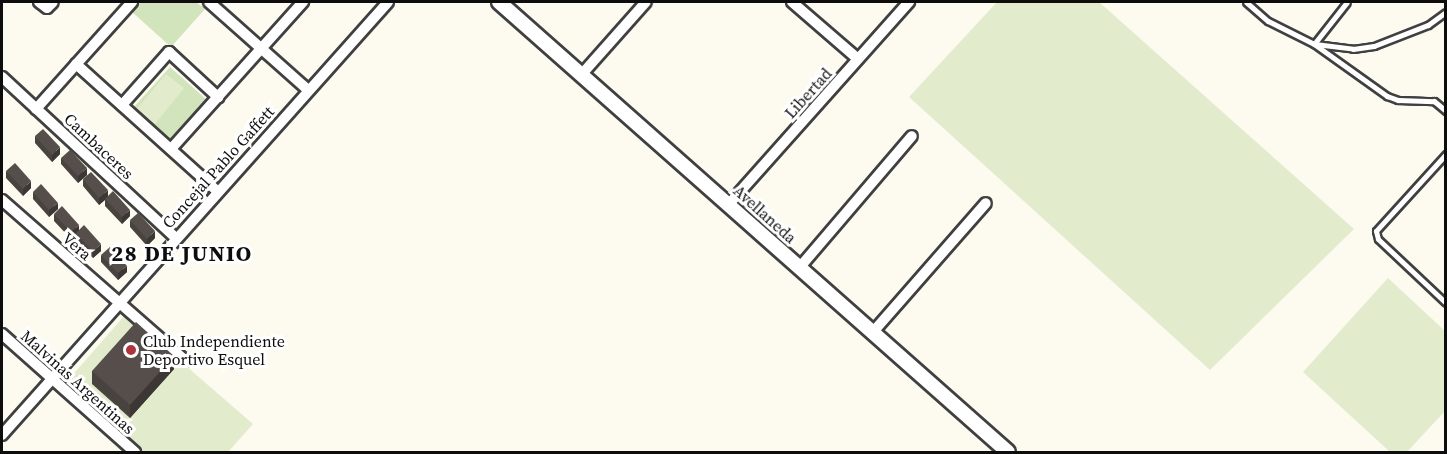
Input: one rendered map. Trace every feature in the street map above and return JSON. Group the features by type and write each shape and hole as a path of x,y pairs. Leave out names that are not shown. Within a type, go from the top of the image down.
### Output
{"street":[{"path":"39,2 47,8 53,2"},
{"path":"36,109 132,2"},
{"path":"208,2 308,90"},
{"path":"171,150 302,2"},
{"name":"Concejal Pablo Gaffett","path":"2,435 175,237 388,2"},
{"name":"Avellaneda","path":"499,2 1008,453"},
{"path":"582,74 646,2"},
{"path":"792,2 858,59"},
{"name":"Libertad","path":"729,204 909,2"},
{"path":"122,105 169,52 218,98"},
{"path":"76,64 217,191"},
{"name":"Cambaceres","path":"2,77 175,237"},
{"path":"800,267 912,136"},
{"name":"Vera","path":"2,200 186,361"},
{"path":"873,332 986,203"},
{"name":"Malvinas Argentinas","path":"2,334 135,453"}],"lane":[{"path":"1246,2 1268,21 1314,44 1387,96 1398,100 1434,101 1446,111"},
{"path":"1314,44 1347,2"},
{"path":"1314,44 1353,48 1374,46 1428,25 1446,12"},
{"path":"1446,154 1376,231 1378,239 1446,303"}],"green space":[{"path":"141,2 196,2 205,9 171,47 132,12"},
{"path":"997,2 1099,2 1354,229 1210,370 909,97"},
{"path":"170,67 207,100 170,141 133,108"},
{"path":"166,74 184,88 155,124 137,109"},
{"path":"1388,278 1445,331 1445,411 1407,452 1390,452 1303,372"},
{"name":"Club Independiente Deportivo Esquel","path":"126,314 253,424 228,452 137,452 62,387"}],"building":[{"path":"43,129 60,147 52,155 35,136"},
{"path":"70,150 87,168 78,176 61,158"},
{"path":"15,163 31,181 23,189 6,171"},
{"path":"91,172 108,190 99,198 83,179"},
{"path":"41,184 58,203 49,210 33,192"},
{"path":"113,191 130,210 122,217 105,199"},
{"path":"62,206 79,225 71,232 54,214"},
{"path":"138,213 155,231 147,239 130,220"},
{"path":"84,225 101,244 93,252 76,233"},
{"path":"110,247 127,266 118,273 101,255"},
{"name":"Club Independiente Deportivo Esquel","path":"136,322 174,356 130,405 92,371"}],"place":[{"name":"Club Independiente Deportivo Esquel","path":"131,350"}],"district":[{"name":"28 DE JUNIO","path":"182,254"}]}
